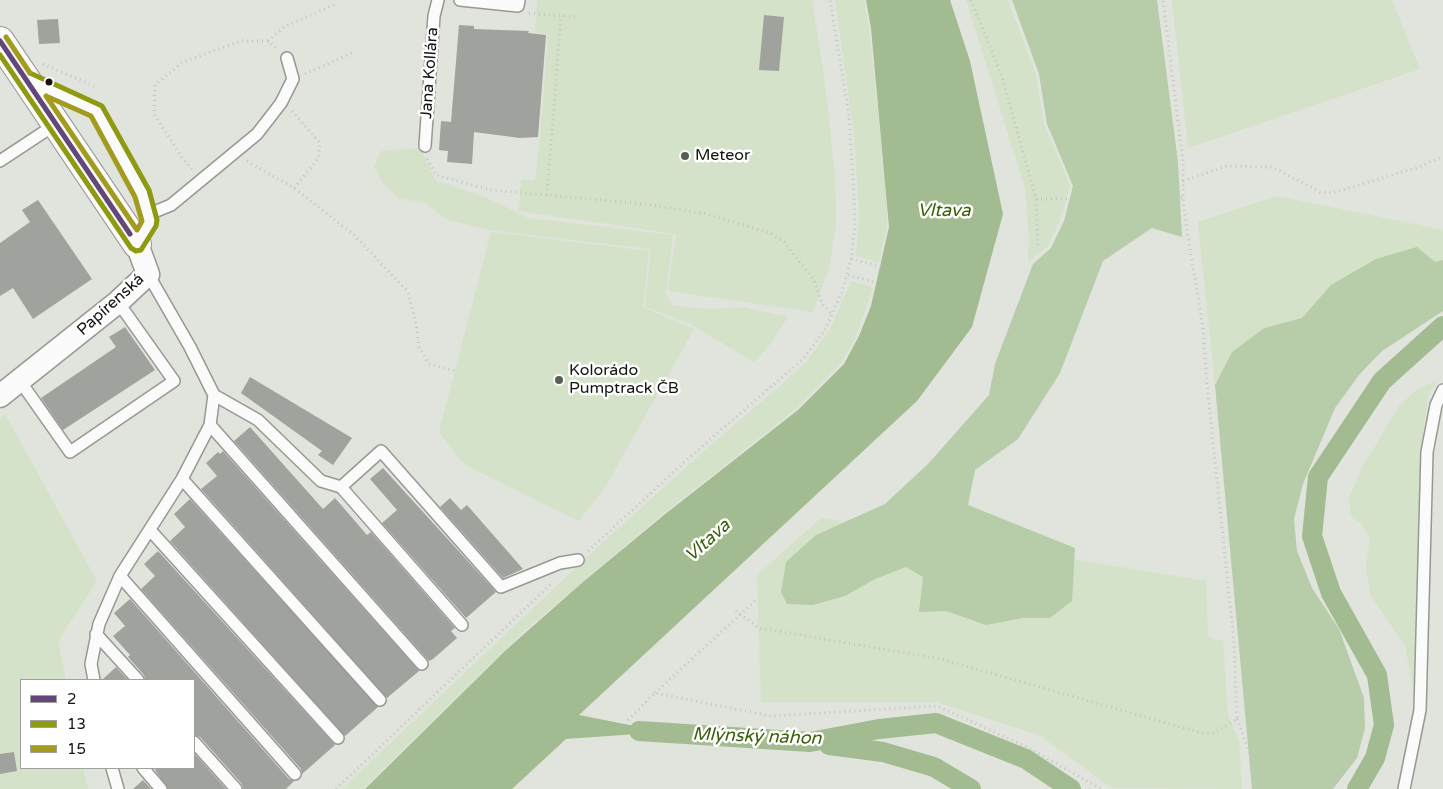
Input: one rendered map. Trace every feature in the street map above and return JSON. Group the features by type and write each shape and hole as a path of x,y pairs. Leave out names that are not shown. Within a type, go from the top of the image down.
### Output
{"street":[{"name":"Papírenská","path":"0,40 34,72 56,124 137,244 148,274 118,302 0,396"}],"lane":[{"name":"Jana Kollára","path":"425,146 434,16 438,0"},
{"path":"460,0 518,3"},
{"path":"148,215 172,205 257,134 281,103 293,79 286,58"},
{"path":"34,72 96,110 142,194 150,222 137,244"},
{"path":"0,161 56,124"},
{"path":"148,274 190,347 214,395 258,420 322,481 341,487 462,625"},
{"path":"20,381 70,452 174,381 118,302"},
{"path":"1404,789 1420,710 1428,444 1436,405 1443,390"},
{"path":"94,679 91,664 96,634 120,576 182,479 210,426 214,395"},
{"path":"210,426 422,664"},
{"path":"341,487 381,451 501,587 560,562 578,560"},
{"path":"182,479 380,700"},
{"path":"150,530 338,738"},
{"path":"120,576 295,774"},
{"path":"96,634 137,679"},
{"path":"195,743 236,789"},
{"path":"112,769 118,789"},
{"path":"143,769 162,789"}],"path":[{"path":"336,789 578,560 691,456 803,359 825,330 848,275 855,224 850,124 839,44 830,0"},
{"path":"970,0 1002,77 1036,199 1038,248"},
{"path":"1163,0 1182,152 1183,198 1203,328 1208,396 1234,642 1237,719 1251,757 1255,789"},
{"path":"518,3 517,11 577,17"},
{"path":"202,179 182,159 154,114 155,85 183,62 241,42 268,41 284,27 334,5"},
{"path":"547,194 561,16"},
{"path":"268,41 286,58"},
{"path":"293,79 352,53"},
{"path":"34,72 94,86"},
{"path":"281,103 292,110 320,143 318,158 294,188"},
{"path":"233,153 294,188 354,235 408,292 416,324 418,347 429,364 455,371"},
{"path":"1183,180 1227,166 1272,167 1320,192 1332,193 1419,167 1443,156"},
{"path":"436,175 491,190 644,204 707,214 770,233 784,242 814,280 822,304 832,314"},
{"path":"1036,199 1183,198"},
{"path":"850,259 881,266"},
{"path":"848,275 877,283"},
{"path":"628,720 757,599"},
{"path":"736,611 740,616 759,628 941,659 1202,732 1214,732 1237,719"},
{"path":"655,693 771,716 936,706 1030,748 1101,789"}],"shaded area":[{"name":"Meteor","path":"537,0 812,0 824,75 835,174 836,224 829,269 813,312 668,291 676,234 519,211 521,180 535,180 540,138 548,34 535,33"},
{"path":"835,0 864,0 869,28 886,188 887,227 879,262 856,256 859,214 854,134"},
{"path":"966,0 1008,0 1036,75 1044,124 1070,185 1060,220 1047,247 1028,262 1029,237 1025,188"},
{"path":"1012,0 1157,0 1178,162 1182,237 1152,228 1103,261 1060,373 1018,439 975,470 968,505 1075,548 1072,601 1050,618 1023,618 986,625 946,611 919,612 923,577 906,567 875,579 845,596 813,605 787,604 781,592 786,562 816,535 885,504 929,463 989,395 995,364 1033,264 1051,248 1064,221 1073,186 1047,124 1039,74"},
{"path":"1172,0 1392,0 1420,69 1188,148"},
{"path":"420,148 436,181 485,197 528,218 673,235 666,293 673,306 714,309 743,307 788,317 772,342 754,362 694,326 645,306 651,249 490,230 448,220 425,203 399,198 384,185 374,166 381,151"},
{"path":"1277,196 1443,230 1443,260 1331,285 1302,318 1264,328 1232,352 1215,385 1198,222"},
{"name":"Kolorádo Pumptrack ČB","path":"491,232 649,251 643,307 694,329 607,484 579,521 465,465 439,432"},
{"path":"1417,247 1435,262 1443,260 1443,311 1382,351 1359,375 1335,408 1303,484 1294,519 1297,551 1312,588 1339,629 1364,698 1365,728 1357,758 1333,789 1252,789 1215,385 1232,352 1264,328 1302,318 1331,285 1376,259"},
{"path":"851,281 873,288 853,344 840,364 796,409 654,521 522,633 363,789 342,789 601,544 807,361 830,329"},
{"path":"1437,380 1428,395 1422,443 1416,702 1405,646 1371,596 1366,567 1370,539 1362,524 1351,517 1349,498 1361,470 1399,406 1415,391"},
{"path":"5,414 97,581 58,641 66,679 20,679 20,769 83,769 88,789 0,789 0,418"},
{"path":"821,518 1206,581 1208,637 1223,641 1228,716 1239,740 1242,789 1112,788 1039,735 936,702 761,702 757,575"}],"water":[{"name":"Vltava","path":"866,0 950,0 970,61 1003,214 972,327 917,401 579,715 665,732 566,739 512,789 365,789 506,650 583,582 664,515 798,410 844,364 859,336 871,306 889,227 871,28"}],"building":[{"path":"764,15 784,17 779,71 759,70"},
{"path":"58,19 60,43 39,44 37,20"},
{"path":"459,25 474,26 474,29 529,31 528,33 546,35 538,137 520,138 474,132 472,164 447,162 448,151 439,150 441,121 451,122"},
{"path":"38,200 92,279 33,319 13,288 0,296 0,243 30,222 22,210"},
{"path":"125,327 155,370 63,430 41,398 116,347 109,337"},
{"path":"250,377 352,438 333,465 318,455 322,451 241,393"},
{"path":"250,427 323,509 335,498 367,535 371,532 455,628 451,631 457,638 429,661 234,441"},
{"path":"223,451 419,671 387,698 201,489 217,476 206,463 218,452 220,454"},
{"path":"383,468 496,592 466,618 382,523 397,510 370,479"},
{"path":"450,498 461,510 467,505 523,569 503,578 440,507"},
{"path":"190,499 378,707 345,736 170,541 185,527 174,514"},
{"path":"158,551 335,745 302,774 301,769 141,589 155,576 144,564"},
{"path":"130,599 289,779 294,781 286,789 243,789 242,784 200,737 195,735 195,679 145,679 144,675 128,657 130,655 113,636 125,626 114,613"},
{"path":"116,667 127,679 103,679"},
{"path":"14,752 17,771 0,774 0,754"},
{"path":"195,754 226,789 168,789 155,770 195,769"},
{"path":"143,780 151,789 133,789"}],"waterway":[{"name":"Mlýnský náhon","path":"1357,789 1375,758 1384,725 1377,675 1331,593 1312,536 1318,477 1382,381 1443,326"},
{"name":"Mlýnský náhon","path":"639,731 810,742 879,729 936,723 1026,759 1071,789"},
{"path":"829,745 883,752 934,767 971,789"}],"transit line":[{"name":"15","path":"6,37 30,73"},
{"name":"2","path":"0,41 130,234"},
{"name":"13","path":"0,55 131,248 136,251 141,250 156,226 157,220 149,190 102,106 30,73"},
{"name":"15","path":"46,96 91,116 135,197 142,221 137,230 46,96"}],"place":[{"name":"Meteor","path":"685,156"},
{"name":"Kolorádo Pumptrack ČB","path":"559,380"}]}
